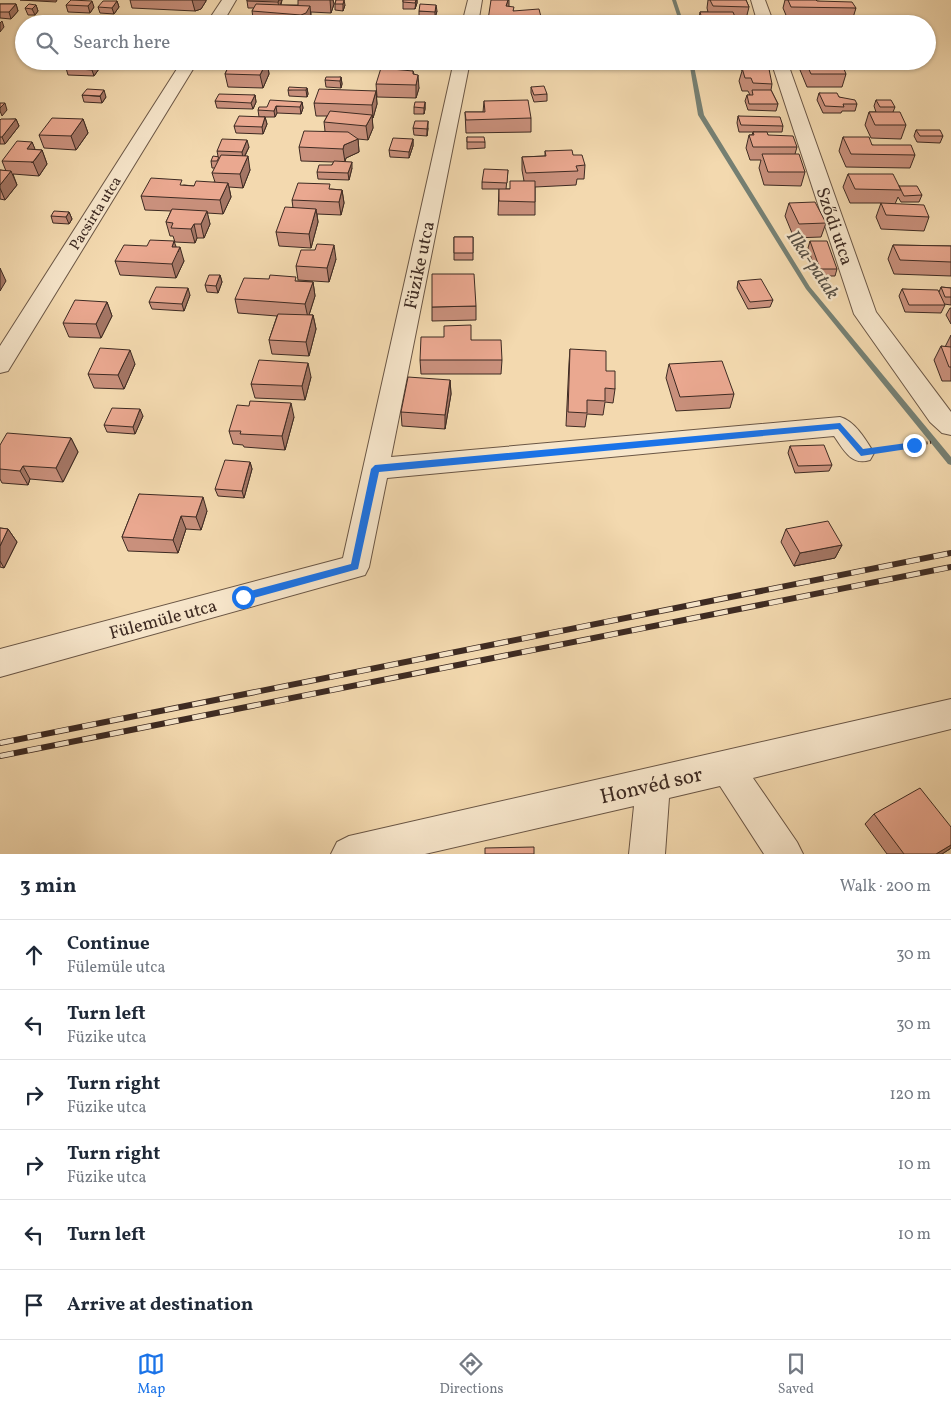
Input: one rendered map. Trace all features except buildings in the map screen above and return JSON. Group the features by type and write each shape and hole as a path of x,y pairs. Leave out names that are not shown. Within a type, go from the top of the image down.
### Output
{"street":[{"path":"220,15 229,0"},
{"path":"472,15 475,0"},
{"path":"758,0 763,15"},
{"name":"Pacsirta utca","path":"0,365 184,70"},
{"name":"Füzike utca","path":"355,567 460,70"},
{"name":"Sződi utca","path":"782,70 865,314 939,416 951,426"},
{"path":"375,469 840,426 861,453"},
{"name":"Fülemüle utca","path":"0,664 355,567"},
{"name":"Honvéd sor","path":"349,854 727,768 951,714"},
{"path":"727,768 785,854"},
{"path":"647,854 653,785"}],"path":[{"path":"861,453 932,442"}],"waterway":[{"name":"Ilka-patak","path":"674,0 679,15"},
{"name":"Ilka-patak","path":"693,70 701,115 808,288 951,462"}],"railway":[{"path":"0,743 951,553"},
{"path":"0,756 951,567"}],"route":[{"path":"243,597 355,567 375,469 840,426 861,453 914,445"}]}
